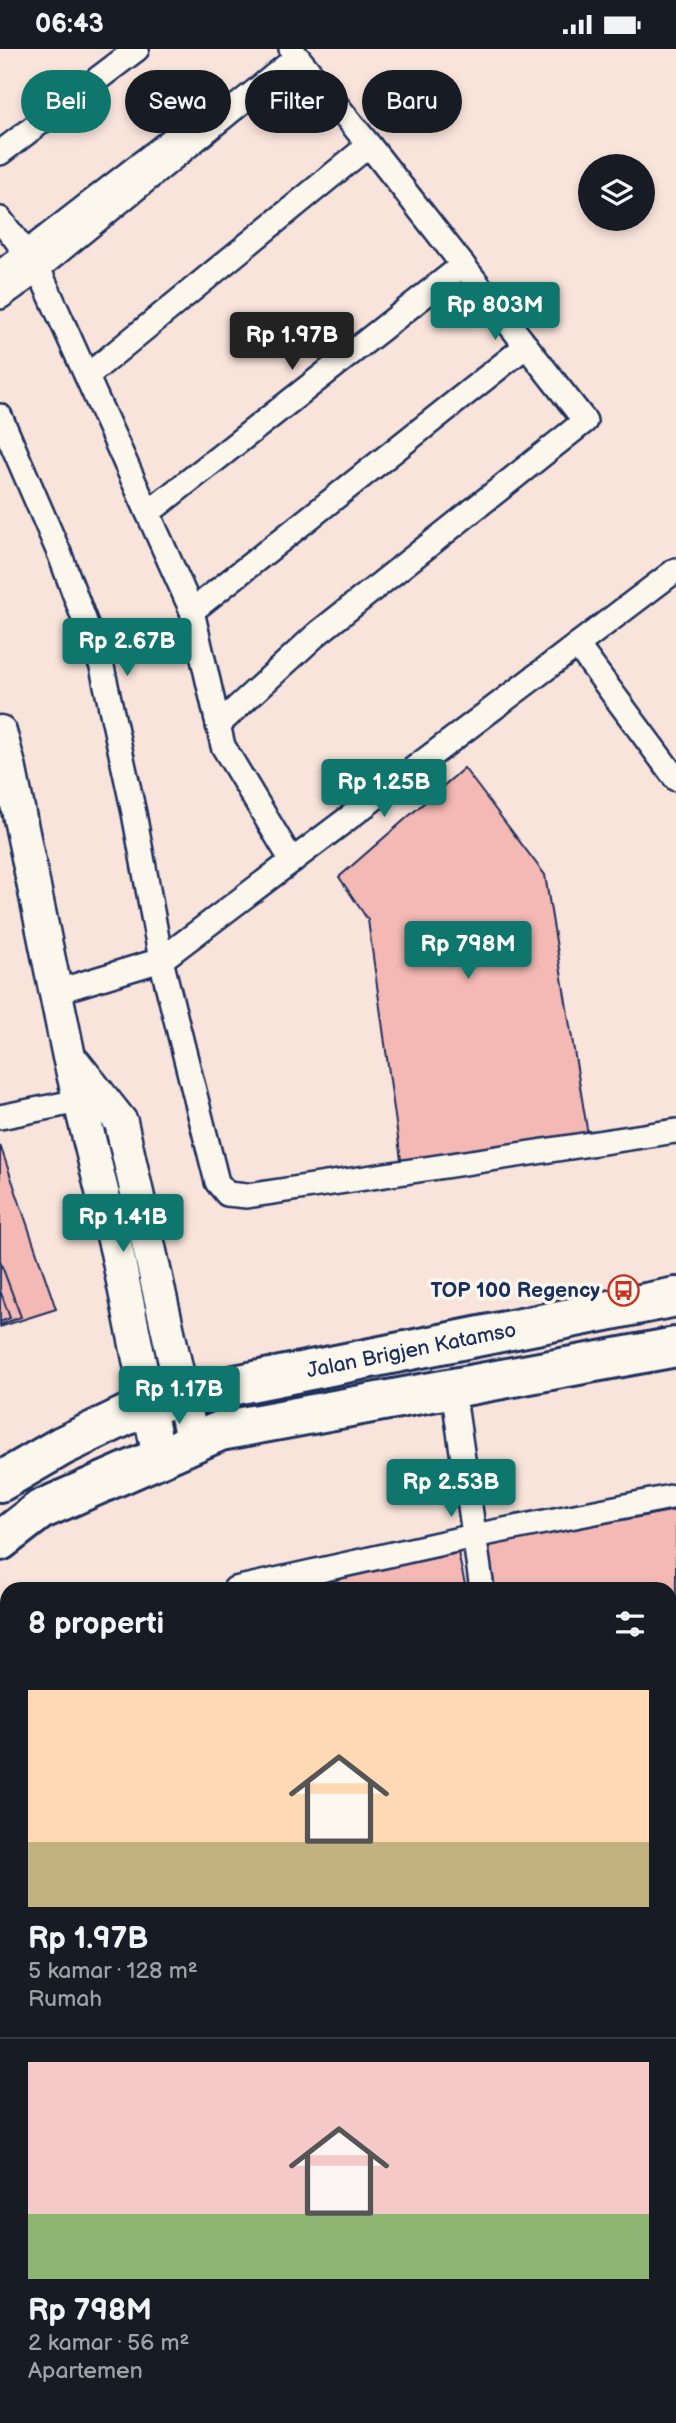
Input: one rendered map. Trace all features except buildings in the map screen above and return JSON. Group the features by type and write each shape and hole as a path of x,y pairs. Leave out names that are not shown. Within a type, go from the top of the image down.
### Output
{"highway":[{"name":"Jalan Brigjen Katamso","path":"0,1482 62,1446 165,1401 675,1297"},
{"path":"0,1541 40,1510 220,1431 676,1347"}],"street":[{"path":"0,153 137,49"},
{"path":"0,297 32,261 292,52 369,145 585,421 317,634 218,725"},
{"path":"87,376 369,145"},
{"path":"0,219 32,261 87,376 192,611 223,746 292,861"},
{"path":"0,273 32,261"},
{"path":"148,513 463,265"},
{"path":"192,611 526,346"},
{"path":"0,416 60,555 102,667 134,813 161,960 214,1173 217,1182 228,1194 247,1196 676,1131"},
{"path":"55,992 161,960 676,570"},
{"path":"577,645 676,779"},
{"path":"0,732 79,1101 117,1252 165,1401"},
{"path":"69,1057 121,1122 165,1401 176,1450"},
{"path":"0,1117 79,1101"},
{"path":"453,1390 481,1582"},
{"path":"267,1582 474,1536 676,1496"}],"place":[{"name":"TOP 100 Regency","path":"623,1290"}]}
